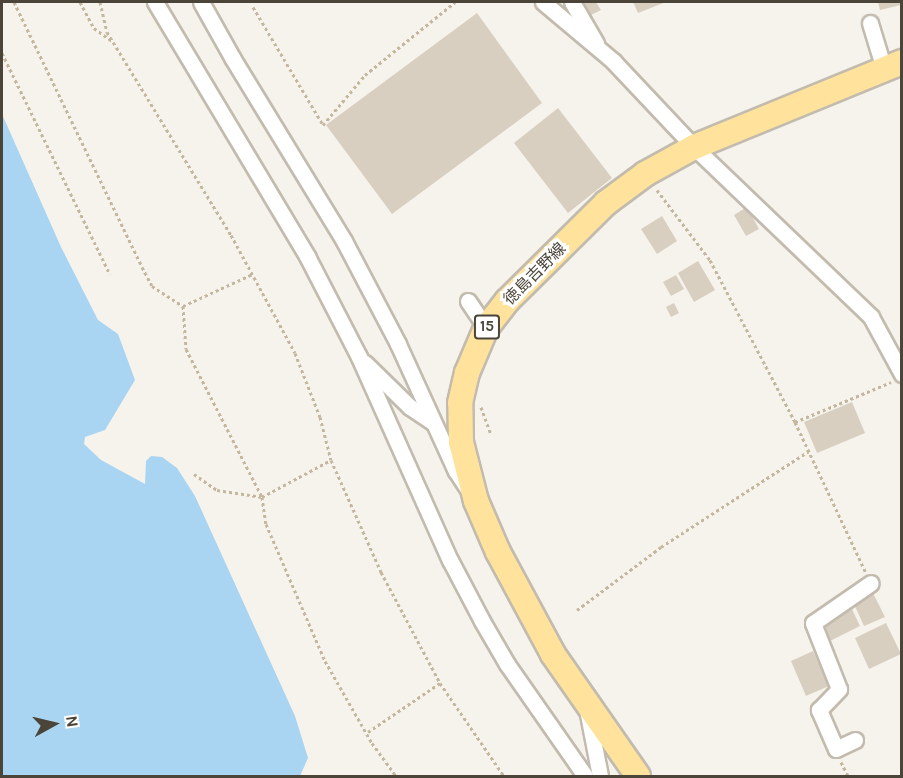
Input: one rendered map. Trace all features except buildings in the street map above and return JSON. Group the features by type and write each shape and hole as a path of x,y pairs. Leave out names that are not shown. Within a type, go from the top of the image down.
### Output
{"main road":[{"name":"徳島吉野線","path":"638,777 586,703 524,604 476,501 461,442 460,403 466,373 486,328 507,301 606,203 645,174 694,147 892,66"}],"street":[{"path":"155,2 308,258 359,357 450,560 482,621 507,664 585,777"},
{"path":"201,2 233,59 344,241 399,344 432,422 456,471 476,501"},
{"path":"543,2 598,49 694,147 871,317 902,374"},
{"path":"572,2 598,49"},
{"path":"870,22 892,66"},
{"path":"468,301 486,328"},
{"path":"359,357 410,407 432,422"},
{"path":"855,740 836,748 819,710 839,688 813,623 871,583"},
{"path":"586,703 600,777"}],"path":[{"path":"14,2 152,286 183,306"},
{"path":"80,2 94,28 114,44"},
{"path":"100,2 107,32 253,274 295,353 321,417 331,459 381,572 440,683 504,777"},
{"path":"253,7 323,124 365,75 455,2"},
{"path":"2,52 110,274"},
{"path":"645,174 710,260 795,422 871,583"},
{"path":"183,306 253,274"},
{"path":"183,306 186,349 262,497 266,524 325,661 396,777"},
{"path":"795,422 892,381 902,381"},
{"path":"577,610 661,547 809,451"},
{"path":"194,474 217,490 262,497 331,459"},
{"path":"368,732 440,683"}],"water":[{"path":"2,114 61,247 98,320 118,334 135,380 105,430 85,437 84,444 101,460 145,484 146,461 151,456 162,457 177,468 195,496 295,716 308,758 300,776 2,776"}]}
